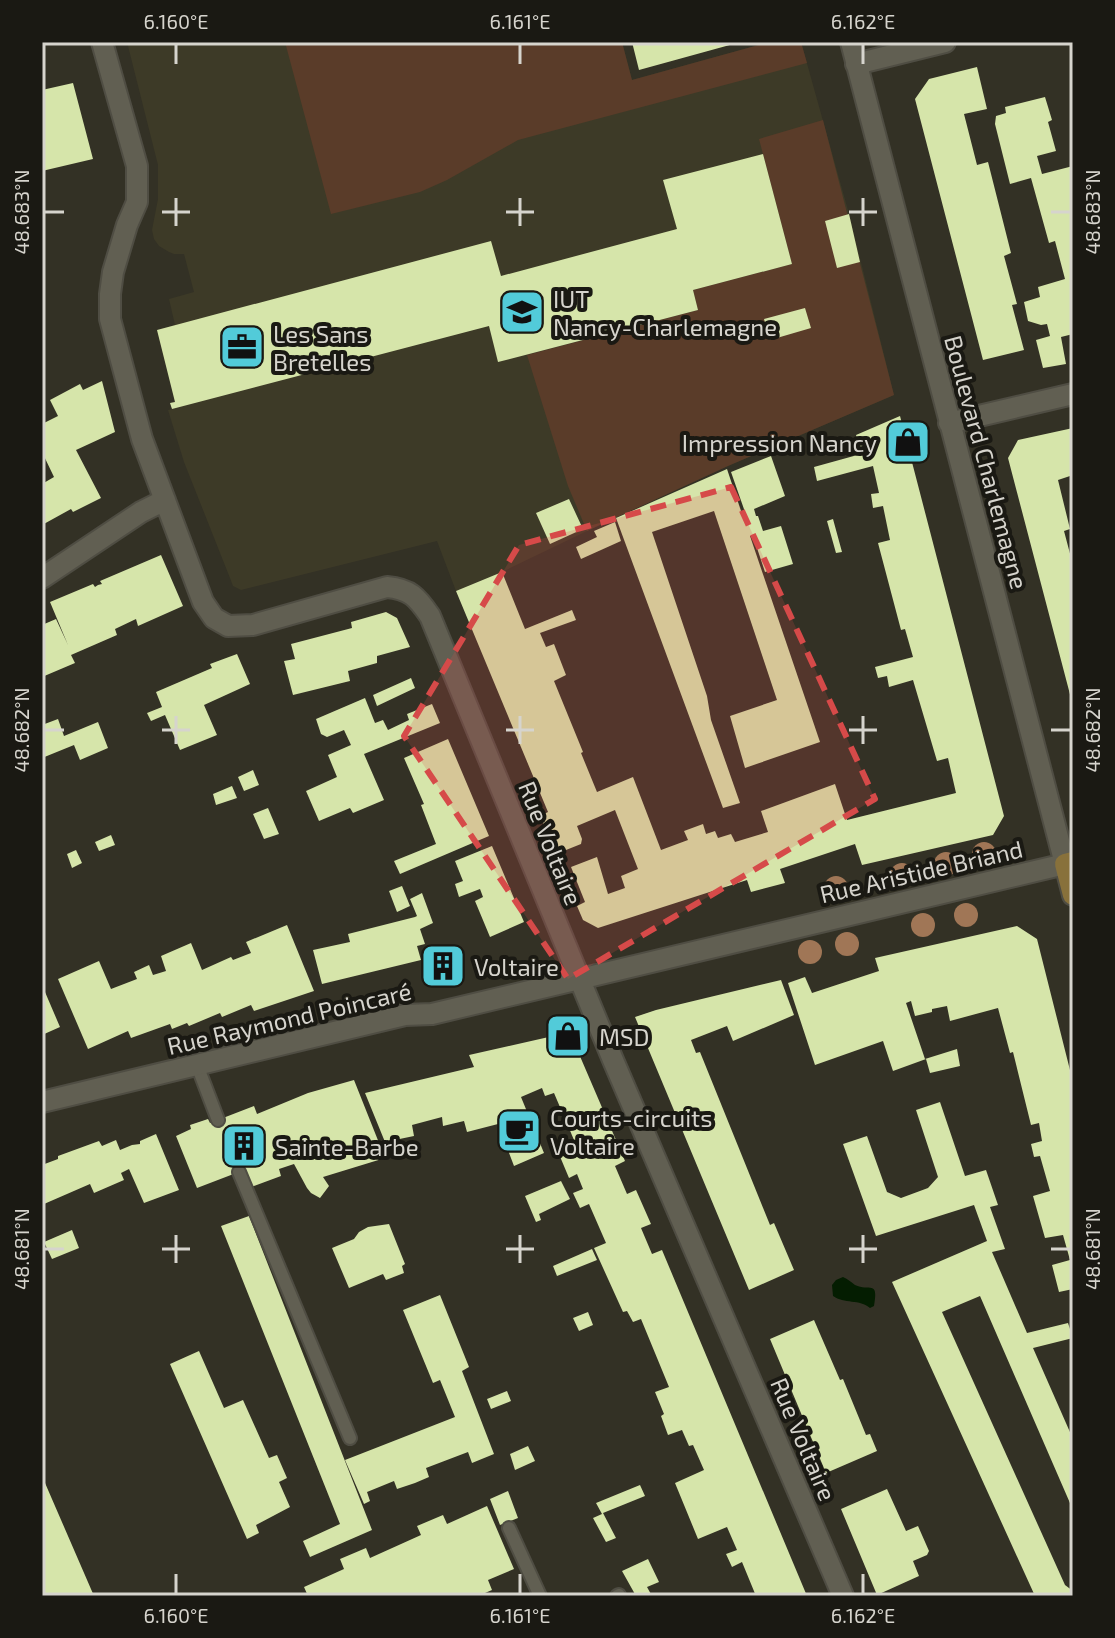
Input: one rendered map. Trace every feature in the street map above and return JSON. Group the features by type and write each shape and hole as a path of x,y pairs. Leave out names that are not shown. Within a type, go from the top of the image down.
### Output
{"main road":[{"name":"Boulevard Charlemagne","path":"1069,863 1073,895"}],"street":[{"name":"Rue Voltaire","path":"102,42 138,179 137,202 113,272 110,319 142,439 203,602 214,618 228,626 253,625 387,587 401,588 417,598 430,616 579,980 843,1596"},
{"name":"Boulevard Charlemagne","path":"851,42 949,423 1069,863"},
{"path":"856,64 945,42"},
{"path":"949,423 1073,394"},
{"path":"42,578 141,512 165,500"},
{"name":"Rue Aristide Briand","path":"782,931 1069,863"},
{"name":"Rue Raymond Poincaré","path":"42,1102 405,1015 432,1014 782,931"}],"lane":[{"path":"197,1065 218,1120"},
{"path":"239,1172 350,1438"},
{"path":"509,1528 540,1596"}],"highlighted area":[{"path":"731,487 875,799 568,979 404,736 519,545"}],"shaded area":[{"name":"IUT Nancy-Charlemagne","path":"127,42 622,42 632,80 769,42 801,42 849,214 894,395 728,466 456,591 437,541 241,590 233,586 184,462 168,410 172,409 170,403 175,401 157,330 175,325 169,299 194,292 184,254 169,252 154,239 152,230 158,199 158,165"},
{"path":"285,42 622,42 632,80 769,42 801,42 807,63 518,140 420,192 331,214"},
{"path":"823,120 894,395 587,531 568,486 527,355 698,310 693,290 792,264 759,139"},
{"path":"843,1277 860,1287 874,1289 874,1306 870,1308 833,1296 832,1285"}],"building":[{"path":"632,42 737,42 737,43 639,70"},
{"path":"977,67 987,109 964,114 977,165 988,162 1011,253 1004,256 1017,304 1012,305 1024,350 983,360 915,99 929,79"},
{"path":"73,83 93,159 42,171 42,90"},
{"path":"1045,97 1056,151 1037,156 1042,174 1073,166 1073,334 1061,337 1066,364 1043,368 1036,340 1050,336 1047,324 1028,321 1024,302 1040,297 1038,287 1065,279 1055,241 1049,243 1031,178 1010,184 995,124 996,116 1006,113 1005,107"},
{"path":"763,154 792,264 693,290 698,310 498,362 489,326 172,409 170,403 175,402 157,330 491,241 501,276 677,229 663,180"},
{"path":"849,214 860,262 837,268 825,221"},
{"path":"805,308 811,328 770,340 764,319"},
{"path":"102,381 115,432 76,450 101,498 73,512 71,509 42,525 42,484 54,477 42,452 42,424 58,416 50,400 80,384 83,390"},
{"path":"900,416 1004,816 993,835 862,865 855,844 780,869 785,883 751,892 747,880 598,928 583,920 577,906 585,902 571,867 597,857 608,894 625,888 621,876 638,869 615,810 577,826 581,844 556,854 540,816 548,812 456,591 502,572 525,629 572,610 576,620 540,633 546,647 554,644 566,675 554,681 597,792 633,777 661,850 688,840 684,831 703,824 706,834 715,831 718,838 731,834 735,842 768,832 761,811 835,784 847,820 956,793 948,758 937,761 913,680 889,687 887,676 878,678 875,667 913,657 905,629 901,630 878,543 890,540 883,506 873,508 871,494 879,493 873,466 817,481 814,467 861,454 856,435"},
{"path":"1073,428 1073,475 1058,480 1070,529 1064,531 1073,565 1072,702 1008,458 1018,440"},
{"path":"771,456 785,496 754,509 763,531 781,526 793,564 765,572 753,536 750,536 820,742 745,768 730,716 777,700 714,511 652,532 740,803 723,808 616,518 727,469 742,514 745,512 731,472"},
{"path":"569,499 583,529 550,544 536,513"},
{"path":"833,519 842,552 836,553 827,521"},
{"path":"615,522 621,541 581,559 576,547 597,537 594,531"},
{"path":"161,555 183,606 138,626 136,619 115,629 117,635 71,655 75,663 42,677 42,625 56,619 68,645 50,602 93,584 95,587 102,584 100,581"},
{"path":"386,612 397,618 410,647 377,656 377,663 348,671 350,681 293,695 284,661 295,659 291,644 352,628 351,622"},
{"path":"237,654 250,684 204,705 217,735 180,750 165,715 151,721 147,713 162,707 156,692 212,668 210,664"},
{"path":"411,678 415,688 377,706 373,695"},
{"path":"365,698 375,723 383,720 388,730 409,720 407,714 432,704 440,723 364,754 384,800 353,813 350,808 319,821 306,791 337,777 328,755 351,745 344,730 327,737 321,734 316,719"},
{"path":"58,719 64,736 98,722 108,748 80,760 74,745 42,758 42,725"},
{"path":"448,739 489,836 400,874 394,861 436,844 421,805 424,804 404,758"},
{"path":"253,770 259,785 244,791 238,777"},
{"path":"232,786 237,798 216,805 213,794"},
{"path":"268,808 279,834 264,839 253,814"},
{"path":"111,835 115,845 99,851 95,842"},
{"path":"492,846 524,922 490,937 475,901 483,897 480,889 459,897 455,884 463,881 455,861"},
{"path":"76,850 82,863 72,868 67,854"},
{"path":"402,886 410,906 397,912 389,891"},
{"path":"422,893 433,923 420,929 425,944 417,946 421,960 322,984 313,950 350,942 348,934 417,916 410,899"},
{"path":"287,925 314,991 254,1011 251,1005 222,1017 220,1013 189,1026 187,1023 172,1029 170,1024 131,1038 128,1031 88,1049 58,979 99,961 111,989 137,979 134,972 149,965 153,975 166,971 161,956 191,943 202,970 231,957 233,960 251,953 246,942"},
{"path":"1017,926 1037,939 1073,1082 1073,1289 1059,1292 1052,1265 1070,1260 1063,1235 1045,1238 1033,1196 1050,1191 1040,1156 1034,1157 1031,1144 1042,1141 1039,1123 1031,1125 1013,1052 1010,1053 998,1008 950,1021 947,1006 915,1016 911,1001 906,1003 925,1059 957,1049 960,1066 930,1073 926,1059 893,1071 883,1041 815,1065 788,983 805,977 812,993 879,971 875,958"},
{"name":"Voltaire","path":"448,951 453,974 440,978 432,959"},
{"path":"781,980 794,1015 733,1041 727,1026 691,1040 696,1053 700,1052 770,1225 774,1223 794,1270 749,1290 635,1017"},
{"path":"42,985 60,1027 42,1035"},
{"path":"562,1034 573,1040 625,1161 615,1166 627,1194 636,1190 651,1224 641,1228 652,1254 662,1250 807,1596 756,1596 742,1562 732,1567 726,1554 737,1550 727,1527 698,1539 675,1483 704,1470 693,1445 689,1446 682,1430 668,1435 655,1392 669,1387 641,1319 633,1322 627,1311 623,1312 594,1248 606,1243 589,1204 580,1208 573,1193 583,1189 577,1174 569,1178 556,1147 574,1140 554,1093 545,1096 542,1088 521,1097 544,1153 514,1166 498,1124 467,1132 464,1121 443,1126 442,1117 412,1125 414,1136 385,1142 365,1093 474,1067 469,1055"},
{"path":"354,1080 385,1158 323,1177 329,1186 320,1198 307,1188 294,1164 279,1169 281,1176 251,1187 244,1170 197,1188 176,1136 191,1129 190,1125 208,1119 210,1123 254,1106 257,1114 308,1093"},
{"path":"940,1102 965,1176 986,1170 998,1205 990,1207 1005,1249 992,1252 1027,1333 1068,1323 1073,1338 1033,1348 1073,1439 1073,1510 980,1296 942,1312 1065,1585 1073,1591 1073,1596 1035,1596 892,1282 987,1241 974,1205 876,1236 843,1144 867,1136 887,1192 901,1198 928,1188 938,1177 916,1110"},
{"path":"156,1134 179,1190 144,1203 129,1169 121,1173 124,1180 94,1193 90,1184 44,1204 42,1165 99,1141 102,1146 116,1140 120,1150 140,1144 140,1141"},
{"path":"561,1181 570,1199 539,1214 541,1220 536,1222 525,1196"},
{"path":"249,1216 372,1530 310,1557 303,1541 340,1524 221,1226"},
{"path":"389,1224 405,1264 402,1266 404,1273 386,1280 383,1274 349,1288 332,1248 354,1239 368,1227"},
{"path":"72,1230 79,1248 52,1259 44,1242"},
{"path":"592,1249 597,1260 557,1276 553,1266"},
{"path":"440,1295 469,1367 462,1371 494,1454 472,1463 468,1452 426,1468 429,1477 397,1489 394,1481 367,1492 370,1501 364,1504 345,1460 455,1417 440,1380 433,1383 403,1310"},
{"path":"588,1312 593,1325 579,1331 573,1318"},
{"path":"814,1320 866,1435 870,1434 877,1451 826,1473 770,1339"},
{"path":"199,1351 224,1408 243,1400 269,1458 277,1455 287,1478 279,1482 290,1507 256,1525 259,1533 247,1539 170,1364"},
{"path":"507,1391 511,1401 491,1409 487,1399"},
{"path":"528,1446 535,1461 515,1470 510,1454"},
{"path":"42,1476 94,1596 42,1596"},
{"path":"640,1485 645,1496 603,1513 616,1538 606,1542 593,1518 602,1514 596,1503"},
{"path":"887,1489 906,1531 918,1526 929,1551 913,1561 919,1576 877,1595 841,1509"},
{"path":"508,1491 518,1518 500,1525 490,1499"},
{"path":"487,1506 514,1569 488,1580 492,1590 478,1596 308,1596 304,1587 344,1569 340,1559 366,1548 370,1558 421,1535 417,1526 443,1515 447,1524"},
{"path":"648,1559 659,1582 647,1587 652,1596 636,1596 622,1571"}],"place":[{"name":"IUT Nancy-Charlemagne","path":"522,312"},
{"name":"Les Sans Bretelles","path":"242,347"},
{"name":"Impression Nancy","path":"908,442"},
{"name":"Voltaire","path":"443,966"},
{"name":"MSD","path":"568,1036"},
{"name":"Courts-circuits Voltaire","path":"519,1131"},
{"name":"Sainte-Barbe","path":"244,1146"}]}
